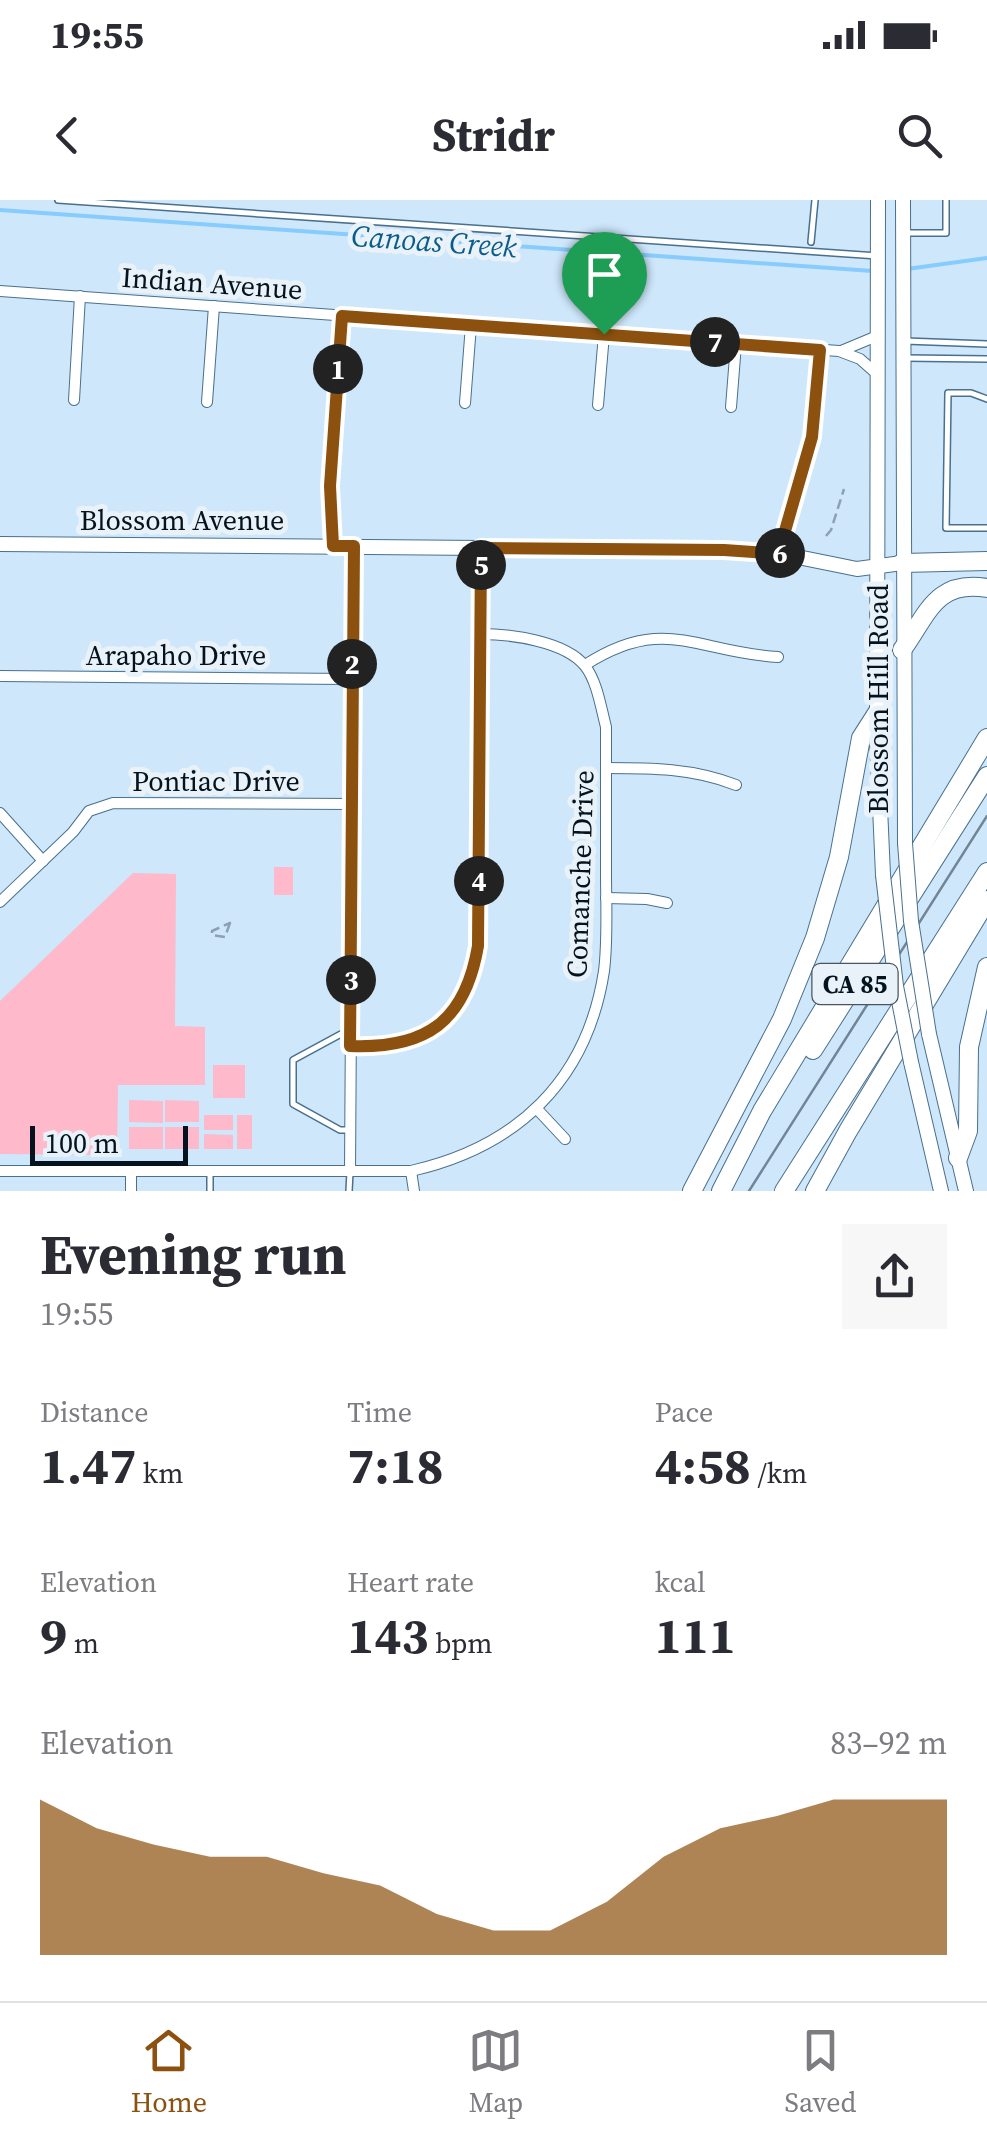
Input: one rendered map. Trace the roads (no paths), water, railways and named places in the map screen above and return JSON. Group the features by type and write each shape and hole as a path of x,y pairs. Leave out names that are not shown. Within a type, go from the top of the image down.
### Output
{"highway":[{"path":"902,563 987,561"},
{"path":"902,650 939,596 963,587 987,588"},
{"path":"692,1191 782,1019 815,938 840,857 861,738 877,713"},
{"path":"722,1191 762,1111 987,738"},
{"name":"CA 85","path":"722,1191 987,776"},
{"name":"CA 85","path":"784,1191 987,872"},
{"path":"816,1191 848,1130 987,900"},
{"path":"958,1158 968,1130 969,1047 987,967"}],"main road":[{"name":"Blossom Hill Road","path":"878,200 877,713 883,876 910,1062 941,1191"},
{"name":"Blossom Hill Road","path":"903,200 904,843 913,939 929,1034 966,1191"},
{"path":"877,343 902,342"},
{"path":"877,343 902,358"},
{"name":"Blossom Avenue","path":"0,544 724,550 783,554 854,568 902,563"}],"street":[{"name":"Indian Avenue","path":"0,291 820,350 839,351 877,343"},
{"path":"74,400 80,296"},
{"path":"207,402 214,306"},
{"path":"333,546 330,486 342,316"},
{"path":"466,403 470,325"},
{"path":"598,405 604,334"},
{"path":"731,407 736,344"},
{"name":"Indian Avenue","path":"839,351 860,359 877,374"},
{"path":"350,1172 354,546"},
{"path":"350,1046 398,1045 430,1032 455,1010 472,980 478,946 481,548"},
{"path":"480,634 525,636 585,665 613,646 645,638 683,639 778,657"},
{"name":"Comanche Drive","path":"0,1171 412,1171 476,1151 506,1134 537,1109 564,1077 582,1046 596,1009 604,968 606,726 585,665"},
{"name":"Arapaho Drive","path":"0,676 352,679"},
{"path":"606,768 662,768 712,776 736,785"},
{"name":"Pontiac Drive","path":"0,902 90,811 113,803 352,804"},
{"path":"0,814 43,861"},
{"path":"606,898 667,903"},
{"path":"537,1109 565,1139"},
{"path":"130,1191 131,1171"},
{"path":"412,1171 414,1191"}],"lane":[{"path":"58,200 878,257"},
{"path":"811,242 815,200"},
{"path":"903,234 946,233 946,200"},
{"path":"902,342 986,342"},
{"path":"783,554 785,531 812,437 820,350"},
{"path":"902,358 987,359"},
{"path":"987,399 971,393 948,393 946,528 987,528"},
{"path":"350,1130 340,1130 293,1104 294,1060 341,1034 351,1034"},
{"path":"210,1172 210,1191"},
{"path":"349,1191 350,1172"}],"waterway":[{"name":"Canoas Creek","path":"0,210 873,271"},
{"name":"Canoas Creek","path":"907,269 987,258"}],"tram line":[{"path":"749,1191 987,816"}]}
